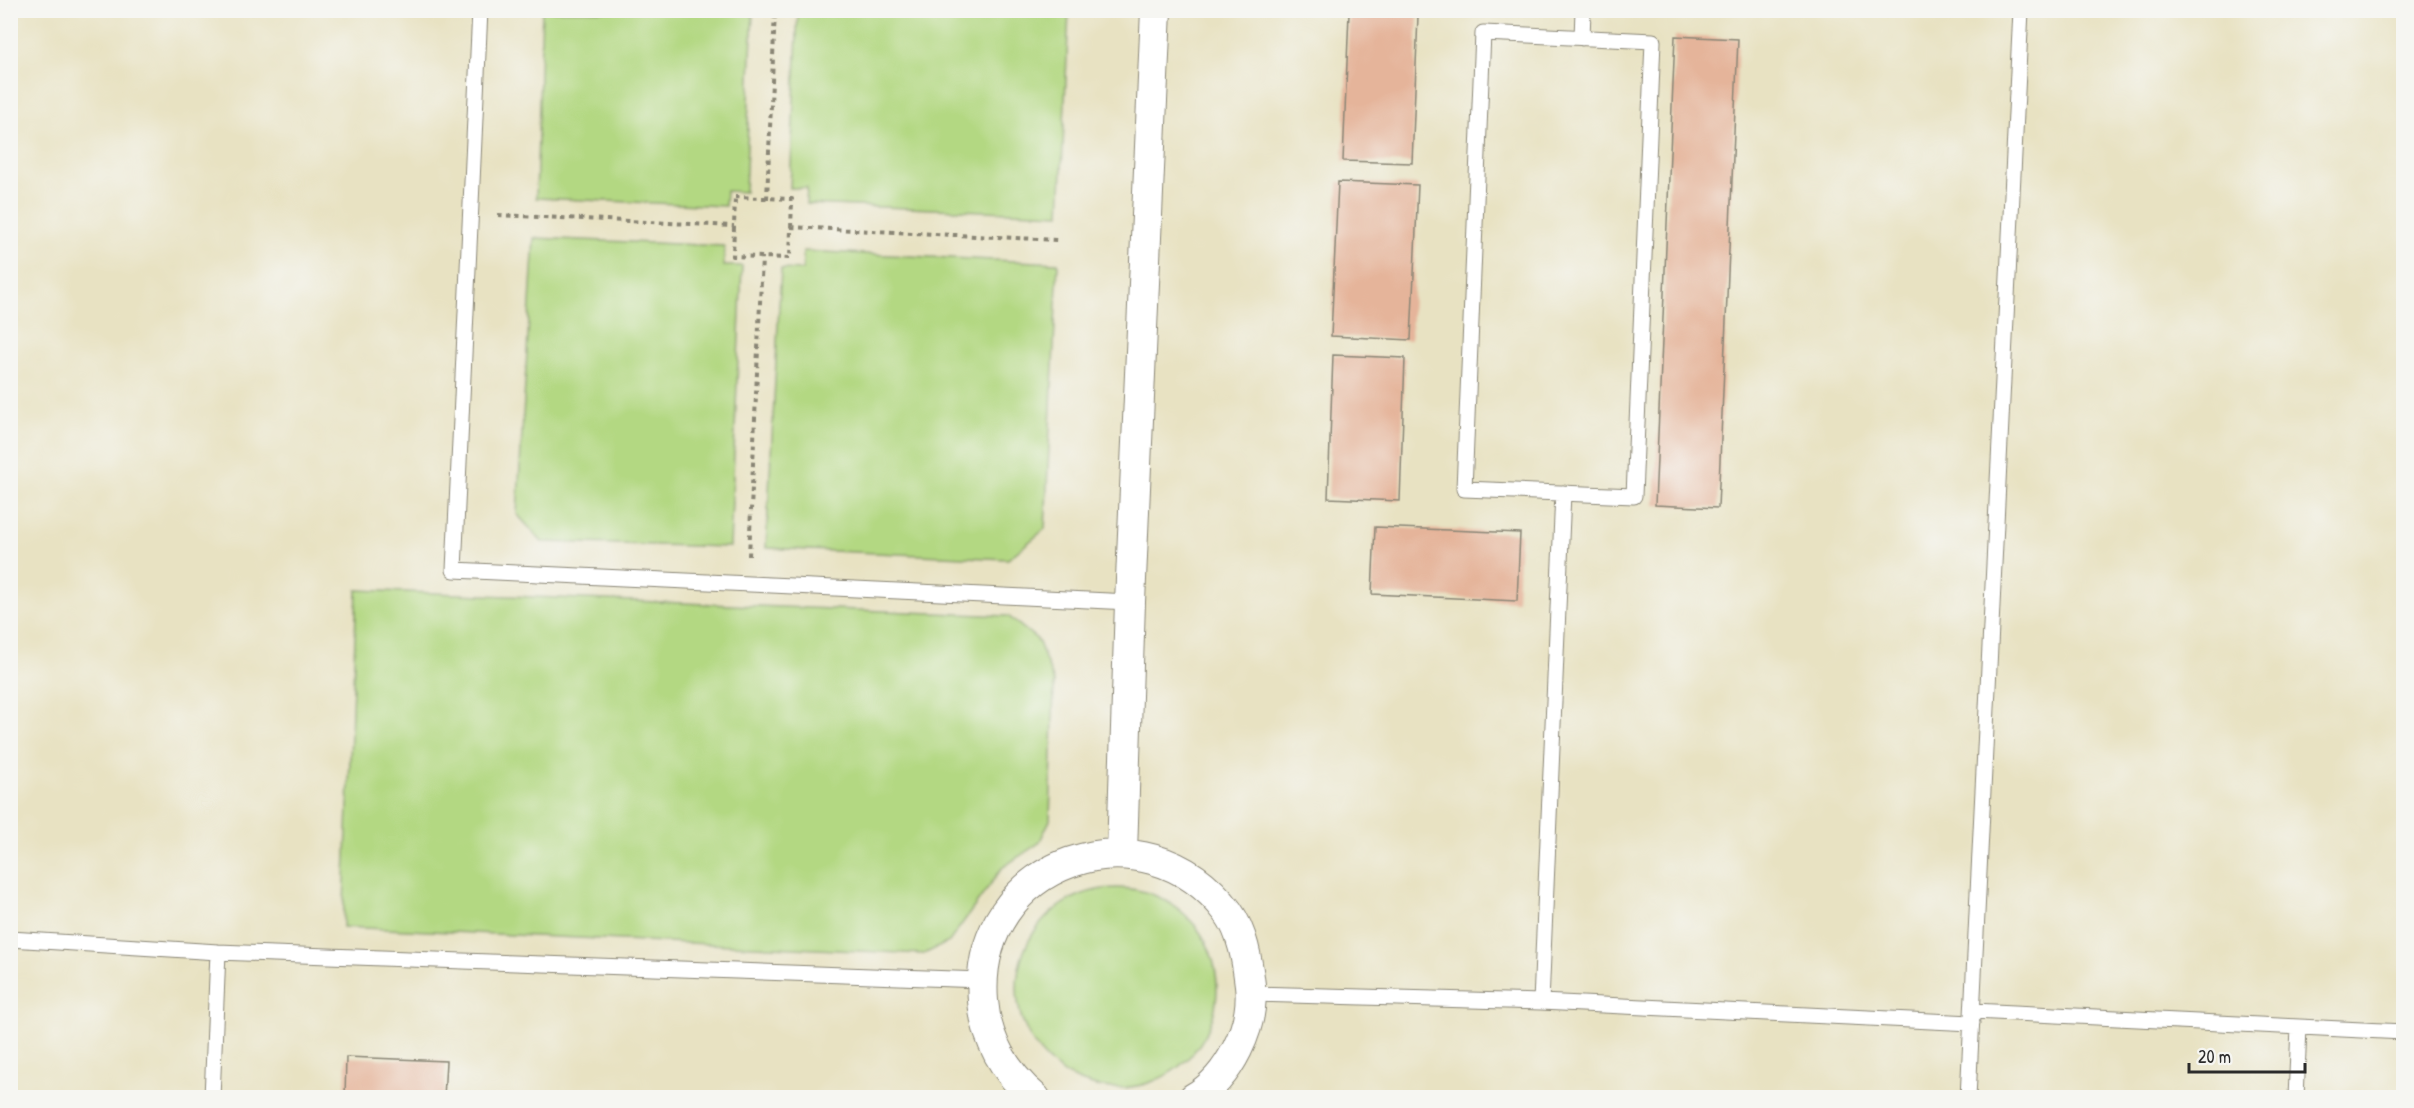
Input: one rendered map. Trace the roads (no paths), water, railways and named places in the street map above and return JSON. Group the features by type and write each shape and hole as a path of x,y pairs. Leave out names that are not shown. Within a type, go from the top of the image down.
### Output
{"street":[{"path":"1122,853 1130,602 1156,10"},
{"path":"1035,1098 1000,1060 984,1021 981,980 990,939 1011,903 1042,874 1081,857 1122,853 1163,861 1200,882 1229,913 1246,952 1251,994 1245,1030 1229,1063 1205,1091 1194,1098"}],"lane":[{"path":"480,10 454,570 1130,602"},
{"path":"1582,38 1583,10"},
{"path":"1968,1098 2021,10"},
{"path":"1484,33 1653,41 1634,496 1563,493 1464,489 1484,33"},
{"path":"1541,1002 1563,493"},
{"path":"10,939 218,952 981,980"},
{"path":"212,1098 218,952"},
{"path":"1251,994 2403,1032"},
{"path":"2296,1098 2299,1027"}]}
